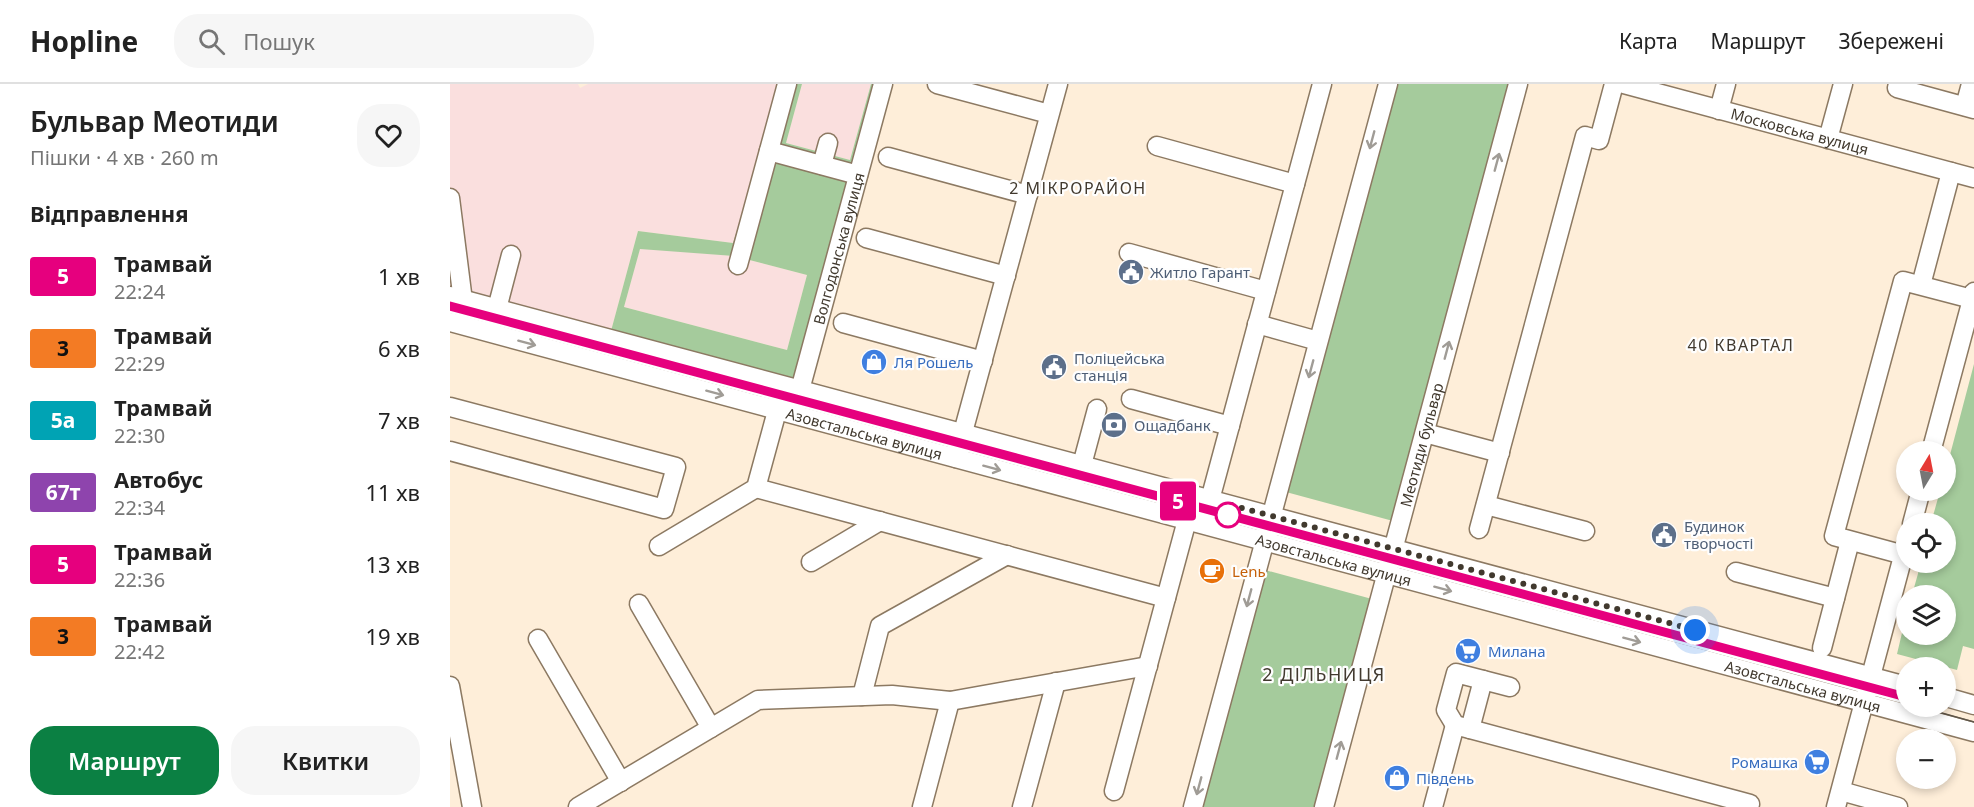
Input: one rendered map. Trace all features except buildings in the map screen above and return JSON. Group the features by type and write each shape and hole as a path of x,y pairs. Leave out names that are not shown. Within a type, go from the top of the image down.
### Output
{"street":[{"path":"738,265 787,84"},
{"name":"Волгодонська вулиця","path":"756,488 785,412 858,175 883,84"},
{"path":"937,84 1049,114"},
{"path":"956,458 1058,84"},
{"path":"1114,791 1166,598 1230,426 1322,84"},
{"path":"1193,807 1388,84"},
{"name":"Меотиди бульвар","path":"1324,807 1518,84"},
{"path":"1479,529 1585,136 1599,140 1614,84"},
{"name":"Московська вулиця","path":"1624,84 1662,89 1719,110 1974,178"},
{"path":"1719,110 1726,84"},
{"path":"1828,139 1843,84"},
{"path":"1898,84 1897,88 1969,107 1971,84"},
{"path":"822,165 828,143"},
{"path":"1157,146 1295,184"},
{"path":"769,151 858,175"},
{"path":"888,157 1028,195"},
{"path":"1920,285 1951,172"},
{"path":"450,198 458,324"},
{"path":"866,238 1006,276"},
{"path":"1129,253 1266,291"},
{"path":"490,333 511,255"},
{"path":"1896,549 1834,536 1903,281 1973,295 1934,441"},
{"name":"Азовстальська вулиця","path":"456,298 1896,683"},
{"path":"843,323 983,361"},
{"name":"Азовстальська вулиця","path":"458,324 1974,732"},
{"path":"1257,324 1318,341"},
{"path":"1131,399 1230,426"},
{"path":"450,406 676,467 664,509 450,451"},
{"path":"1076,490 1097,409"},
{"path":"1425,433 1500,453"},
{"path":"658,546 756,488 1166,598"},
{"path":"1486,505 1584,531"},
{"path":"811,562 880,521"},
{"path":"1822,648 1850,541"},
{"path":"862,696 880,626 1007,555"},
{"path":"1736,572 1835,598"},
{"path":"1898,807 1838,799 1899,573"},
{"path":"639,604 711,728"},
{"path":"538,639 621,782"},
{"path":"578,807 758,700 892,695 951,701 1148,666"},
{"path":"1510,687 1456,673 1446,710 1463,727 1750,804 1749,807"},
{"path":"1433,807 1463,727 1484,680"},
{"path":"1022,807 1056,682"},
{"path":"450,687 472,807"},
{"path":"1956,700 1974,705"},
{"path":"922,807 951,701"}],"shaded area":[{"path":"450,84 578,84 580,88 588,84 783,84 733,243 638,231 611,331 450,288"},
{"path":"802,84 871,84 850,160 786,143"},
{"path":"640,248 734,256 807,275 787,350 624,307"}],"green space":[{"path":"783,84 802,84 786,143 850,160 871,84 875,84 795,380 611,331 638,231 733,243","holes":["640,249 734,256 807,275 787,350 624,307"]},
{"path":"1396,84 1511,84 1393,521 1286,492"},
{"path":"1974,364 1974,649 1963,646 1957,670 1956,657 1908,657 1897,654 1899,645 1956,645 1956,585 1915,585 1918,573 1956,573 1956,513 1934,513 1937,501 1956,501 1956,441 1954,441"},
{"path":"1265,570 1372,599 1316,807 1201,807"}],"tram line":[{"path":"450,306 1896,694"},
{"name":"5","path":"450,306 1896,694"},
{"path":"1956,717 1974,722"}],"place":[{"name":"Житло Гарант","path":"1131,272"},
{"name":"Ля Рошель","path":"874,362"},
{"name":"Поліцейська станція","path":"1054,367"},
{"name":"Ощадбанк","path":"1114,425"},
{"name":"Будинок творчості","path":"1664,535"},
{"name":"Lenь","path":"1212,571"},
{"name":"Милана","path":"1468,651"},
{"name":"Ромашка","path":"1817,762"},
{"name":"Південь","path":"1397,778"}],"district":[{"name":"2 МІКРОРАЙОН","path":"1078,188"},
{"name":"40 КВАРТАЛ","path":"1741,345"},
{"name":"2 ДІЛЬНИЦЯ","path":"1324,674"}],"route":[{"path":"1228,515 1231,505 1695,630"}]}
